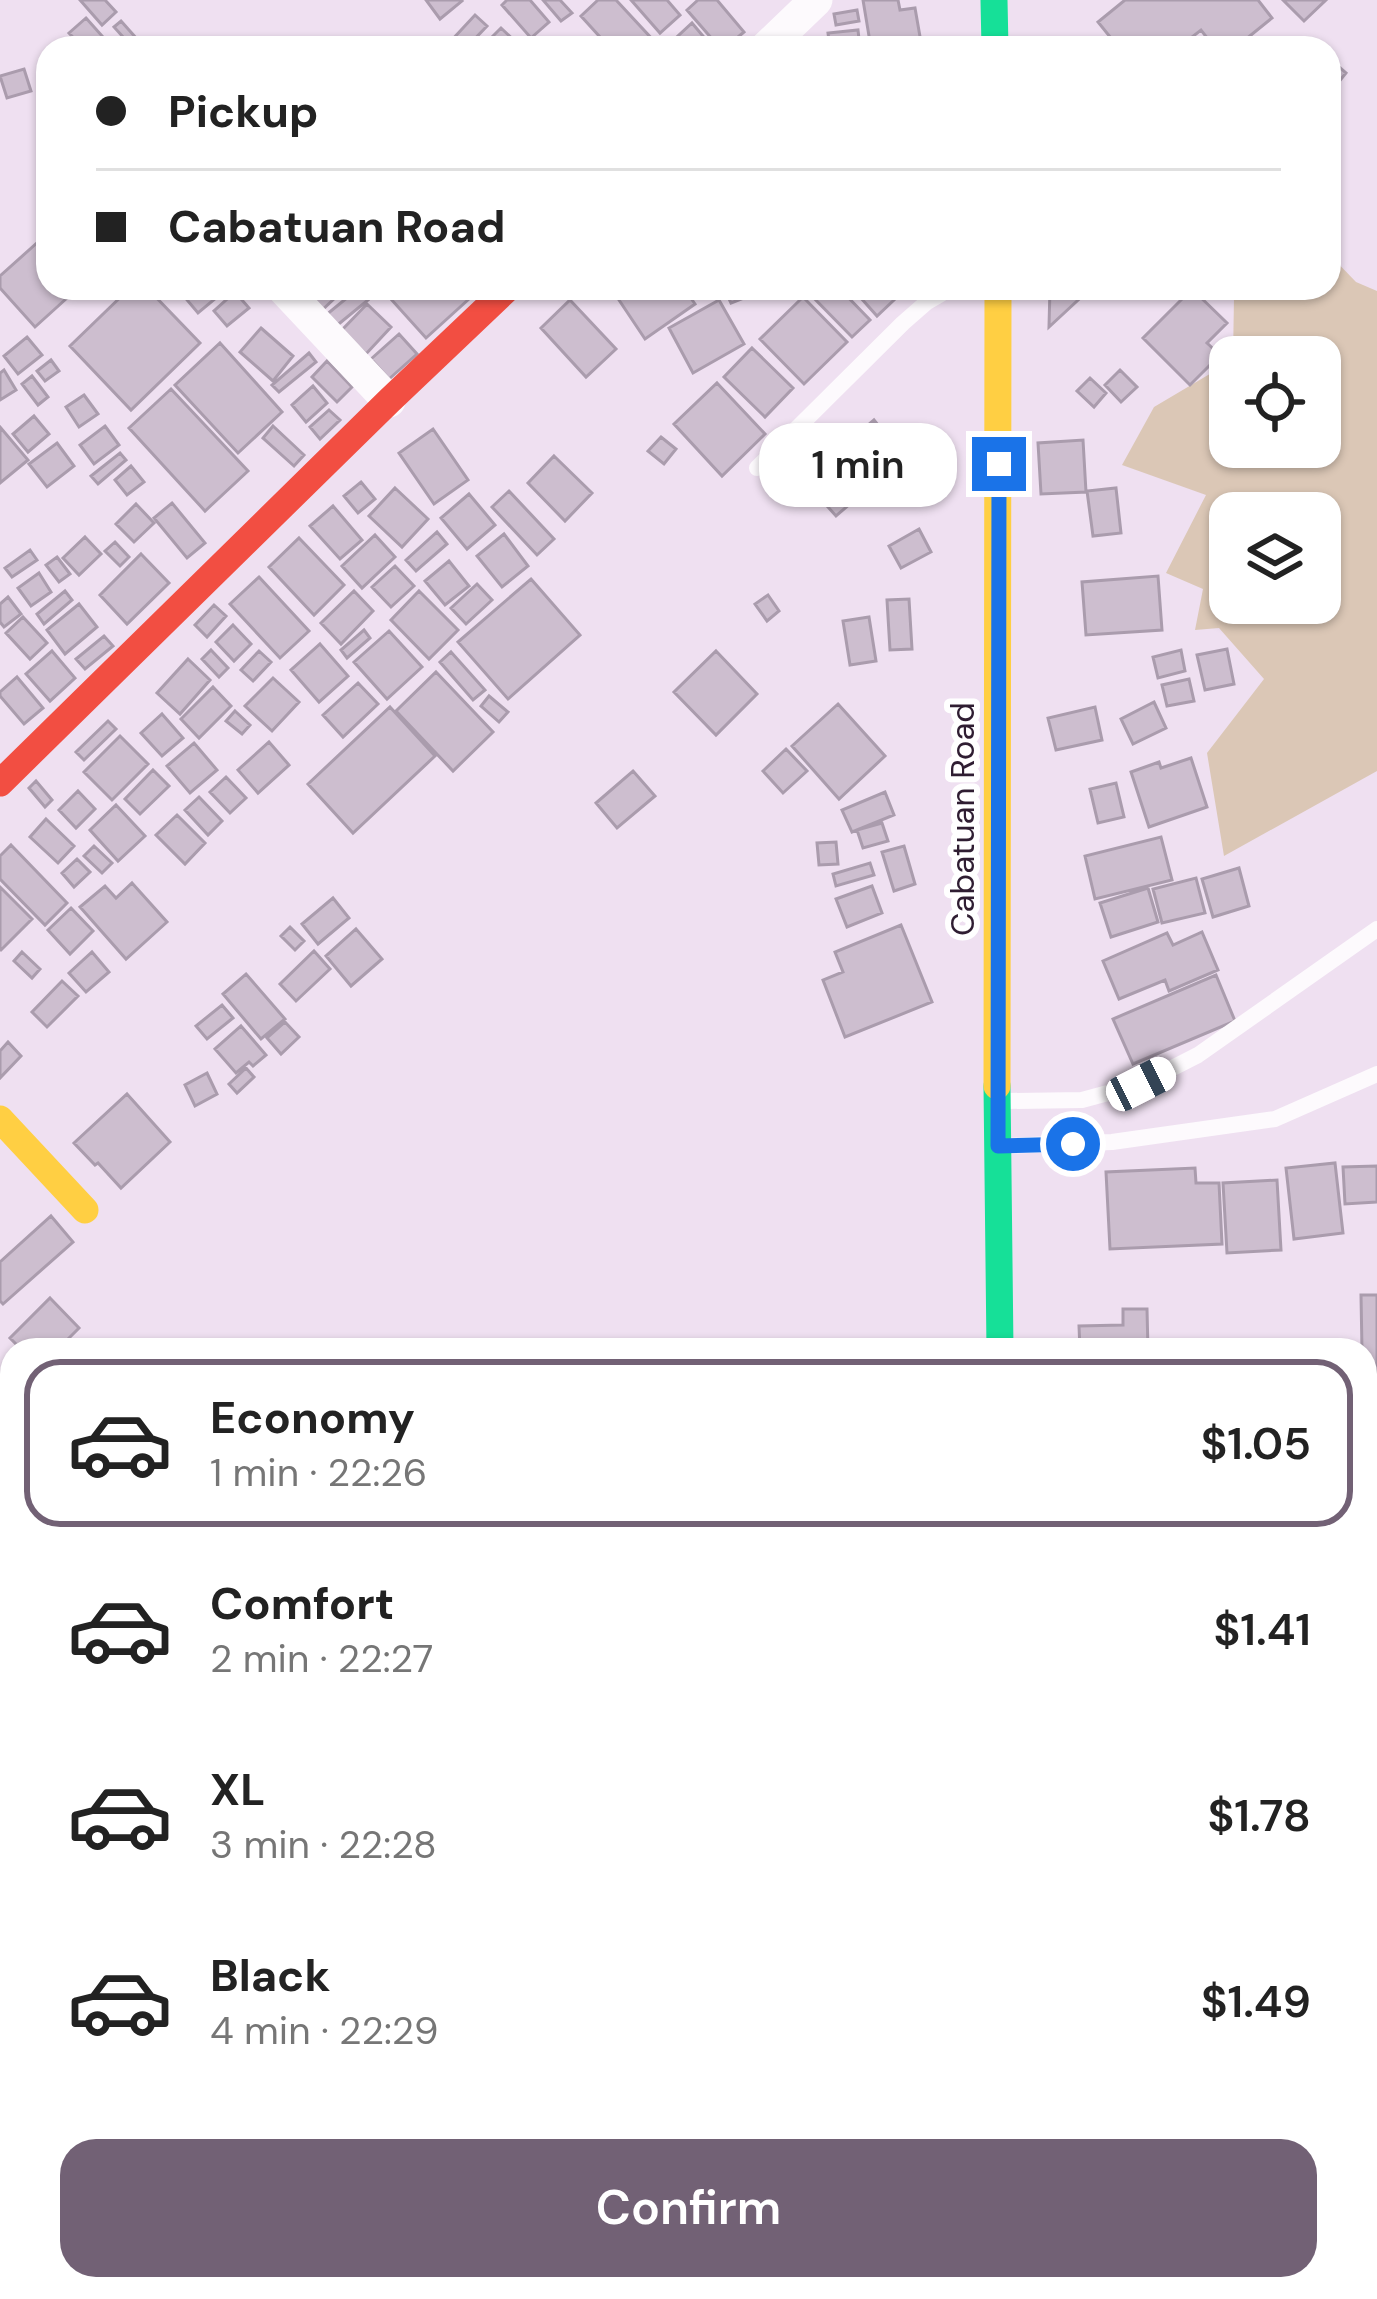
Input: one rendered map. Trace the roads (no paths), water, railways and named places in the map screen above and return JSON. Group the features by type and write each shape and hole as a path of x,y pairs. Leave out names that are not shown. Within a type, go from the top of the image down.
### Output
{"main road":[{"path":"994,0 994,36"},
{"path":"0,783 495,300"},
{"name":"Cabatuan Road","path":"998,300 1000,1338"},
{"path":"0,1119 85,1210"}],"street":[{"path":"778,36 816,0"},
{"path":"294,300 389,401"}],"lane":[{"path":"757,468 930,300"},
{"path":"997,1101 1082,1100 1141,1084 1198,1055 1377,929"},
{"path":"998,1146 1112,1142 1275,1119 1377,1074"}]}
